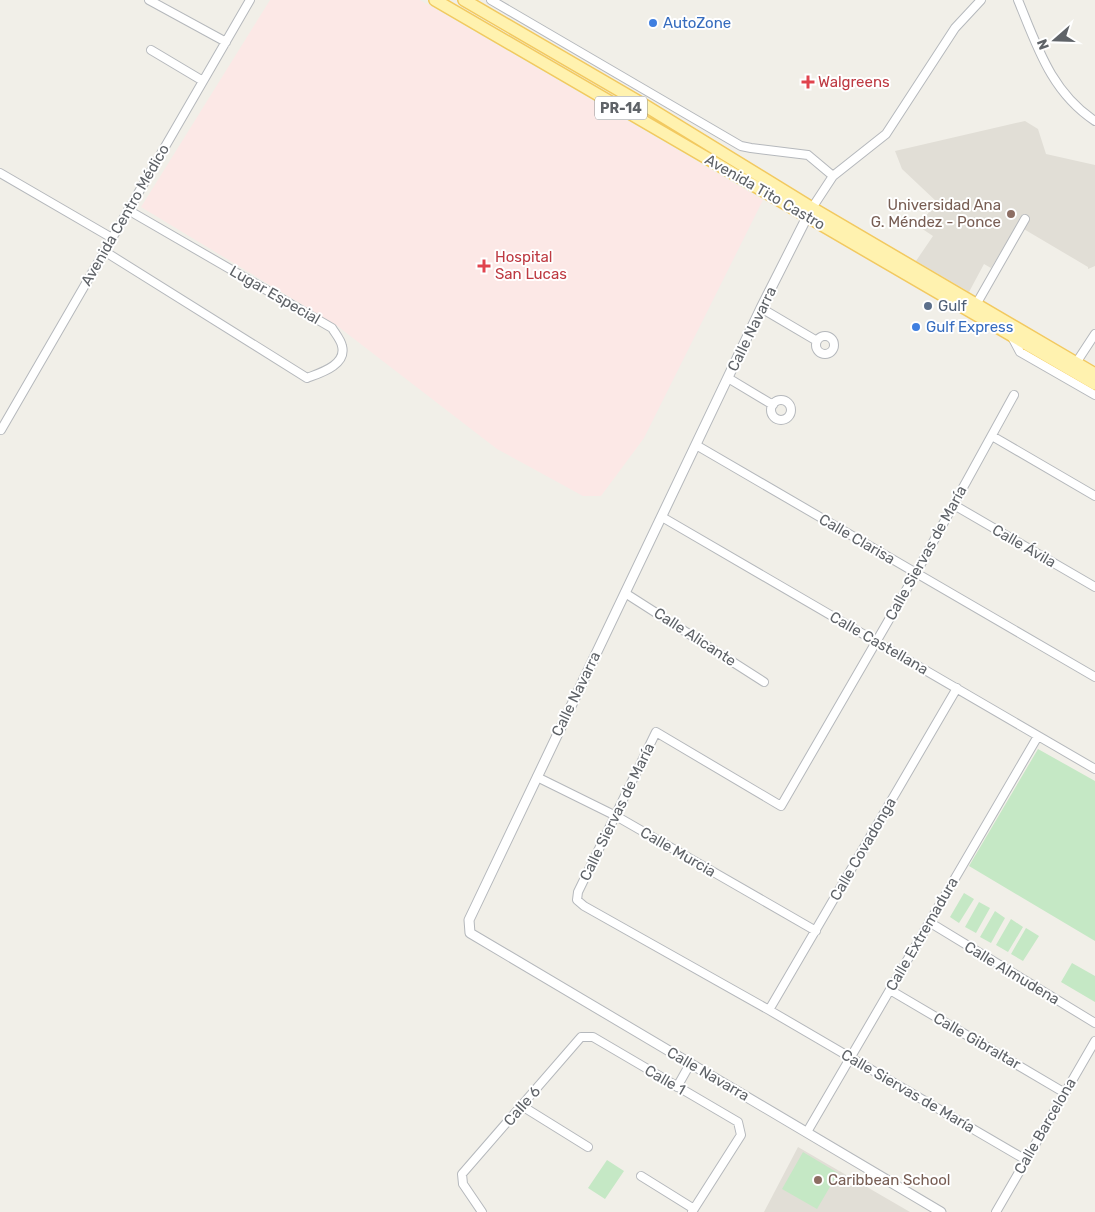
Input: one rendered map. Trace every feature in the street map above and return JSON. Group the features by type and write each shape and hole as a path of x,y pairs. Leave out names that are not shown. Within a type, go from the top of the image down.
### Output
{"main road":[{"name":"Avenida Tito Castro","path":"435,0 809,212 976,303 1071,370 1095,374"},
{"name":"Avenida Tito Castro","path":"464,0 641,103 809,212 1011,336 1095,384"}],"street":[{"path":"149,0 226,42"},
{"name":"Avenida Centro Médico","path":"1,430 250,0"},
{"path":"491,0 741,146 808,155 833,176"},
{"name":"Calle Navarra","path":"941,1212 470,933 469,920 809,212 833,176 886,134 955,28 980,0"},
{"path":"1018,0 1048,72 1068,97 1095,121"},
{"path":"151,50 203,81"},
{"path":"0,173 112,238"},
{"name":"Lugar Especial","path":"104,251 307,378 328,370 340,359 342,346 332,328 128,210"},
{"path":"976,303 1024,219"},
{"path":"762,308 816,341"},
{"path":"1011,336 1020,352 1054,372 1071,370 1095,334"},
{"path":"1071,370 1095,395"},
{"path":"728,378 773,405"},
{"name":"Calle Siervas de María","path":"1014,395 916,573 781,806 656,732 578,892 577,900 584,906 769,1010 1026,1160"},
{"path":"992,436 1095,496"},
{"name":"Calle Clarisa","path":"696,445 1095,678"},
{"name":"Calle Ávila","path":"954,505 1095,587"},
{"name":"Calle Castellana","path":"662,517 1095,769"},
{"name":"Calle Alicante","path":"625,592 764,682"},
{"name":"Calle Covadonga","path":"769,1010 957,688"},
{"name":"Calle Extremadura","path":"806,1132 1038,736"},
{"name":"Calle Murcia","path":"537,777 616,816 816,932"},
{"name":"Calle Almudena","path":"929,922 1095,1023"},
{"name":"Calle Gibraltar","path":"890,990 1065,1093"},
{"name":"Calle 1","path":"558,1064 580,1037 593,1037 738,1122 740,1135 693,1211"},
{"name":"Calle Barcelona","path":"996,1212 1095,1041"},
{"name":"Calle 6","path":"482,1212 462,1184 462,1174 558,1064"},
{"path":"678,1087 690,1064"},
{"path":"522,1106 588,1147"},
{"path":"641,1176 693,1211"}],"shaded area":[{"name":"Hospital San Lucas","path":"270,0 420,0 763,200 644,438 601,496 583,496 497,449 336,325 141,207"},
{"name":"Universidad Ana G. Méndez - Ponce","path":"1025,121 1038,129 1046,154 1095,165 1095,266 1088,269 1088,267 1017,225 991,268 984,264 969,292 916,261 933,236 918,226 937,202 902,169 895,151"},
{"name":"Caribbean School","path":"798,1147 910,1212 764,1212"}],"green space":[{"path":"1038,749 1095,781 1095,941 969,866"},
{"path":"964,893 974,899 959,923 950,917"},
{"path":"979,902 990,908 976,933 965,927"},
{"path":"995,911 1005,918 991,943 980,937"},
{"path":"1011,919 1023,927 1008,952 996,945"},
{"path":"1026,928 1039,936 1023,961 1011,954"},
{"path":"1072,963 1095,976 1095,1002 1061,982"},
{"path":"803,1152 838,1173 817,1209 782,1189"},
{"path":"607,1160 624,1171 605,1199 588,1188"}],"place":[{"name":"AutoZone","path":"653,23"},
{"name":"Walgreens","path":"808,82"},
{"name":"Universidad Ana G. Méndez - Ponce","path":"1011,214"},
{"name":"Hospital San Lucas","path":"484,266"},
{"name":"Gulf","path":"928,306"},
{"name":"Gulf Express","path":"916,327"},
{"name":"Caribbean School","path":"818,1180"}]}
